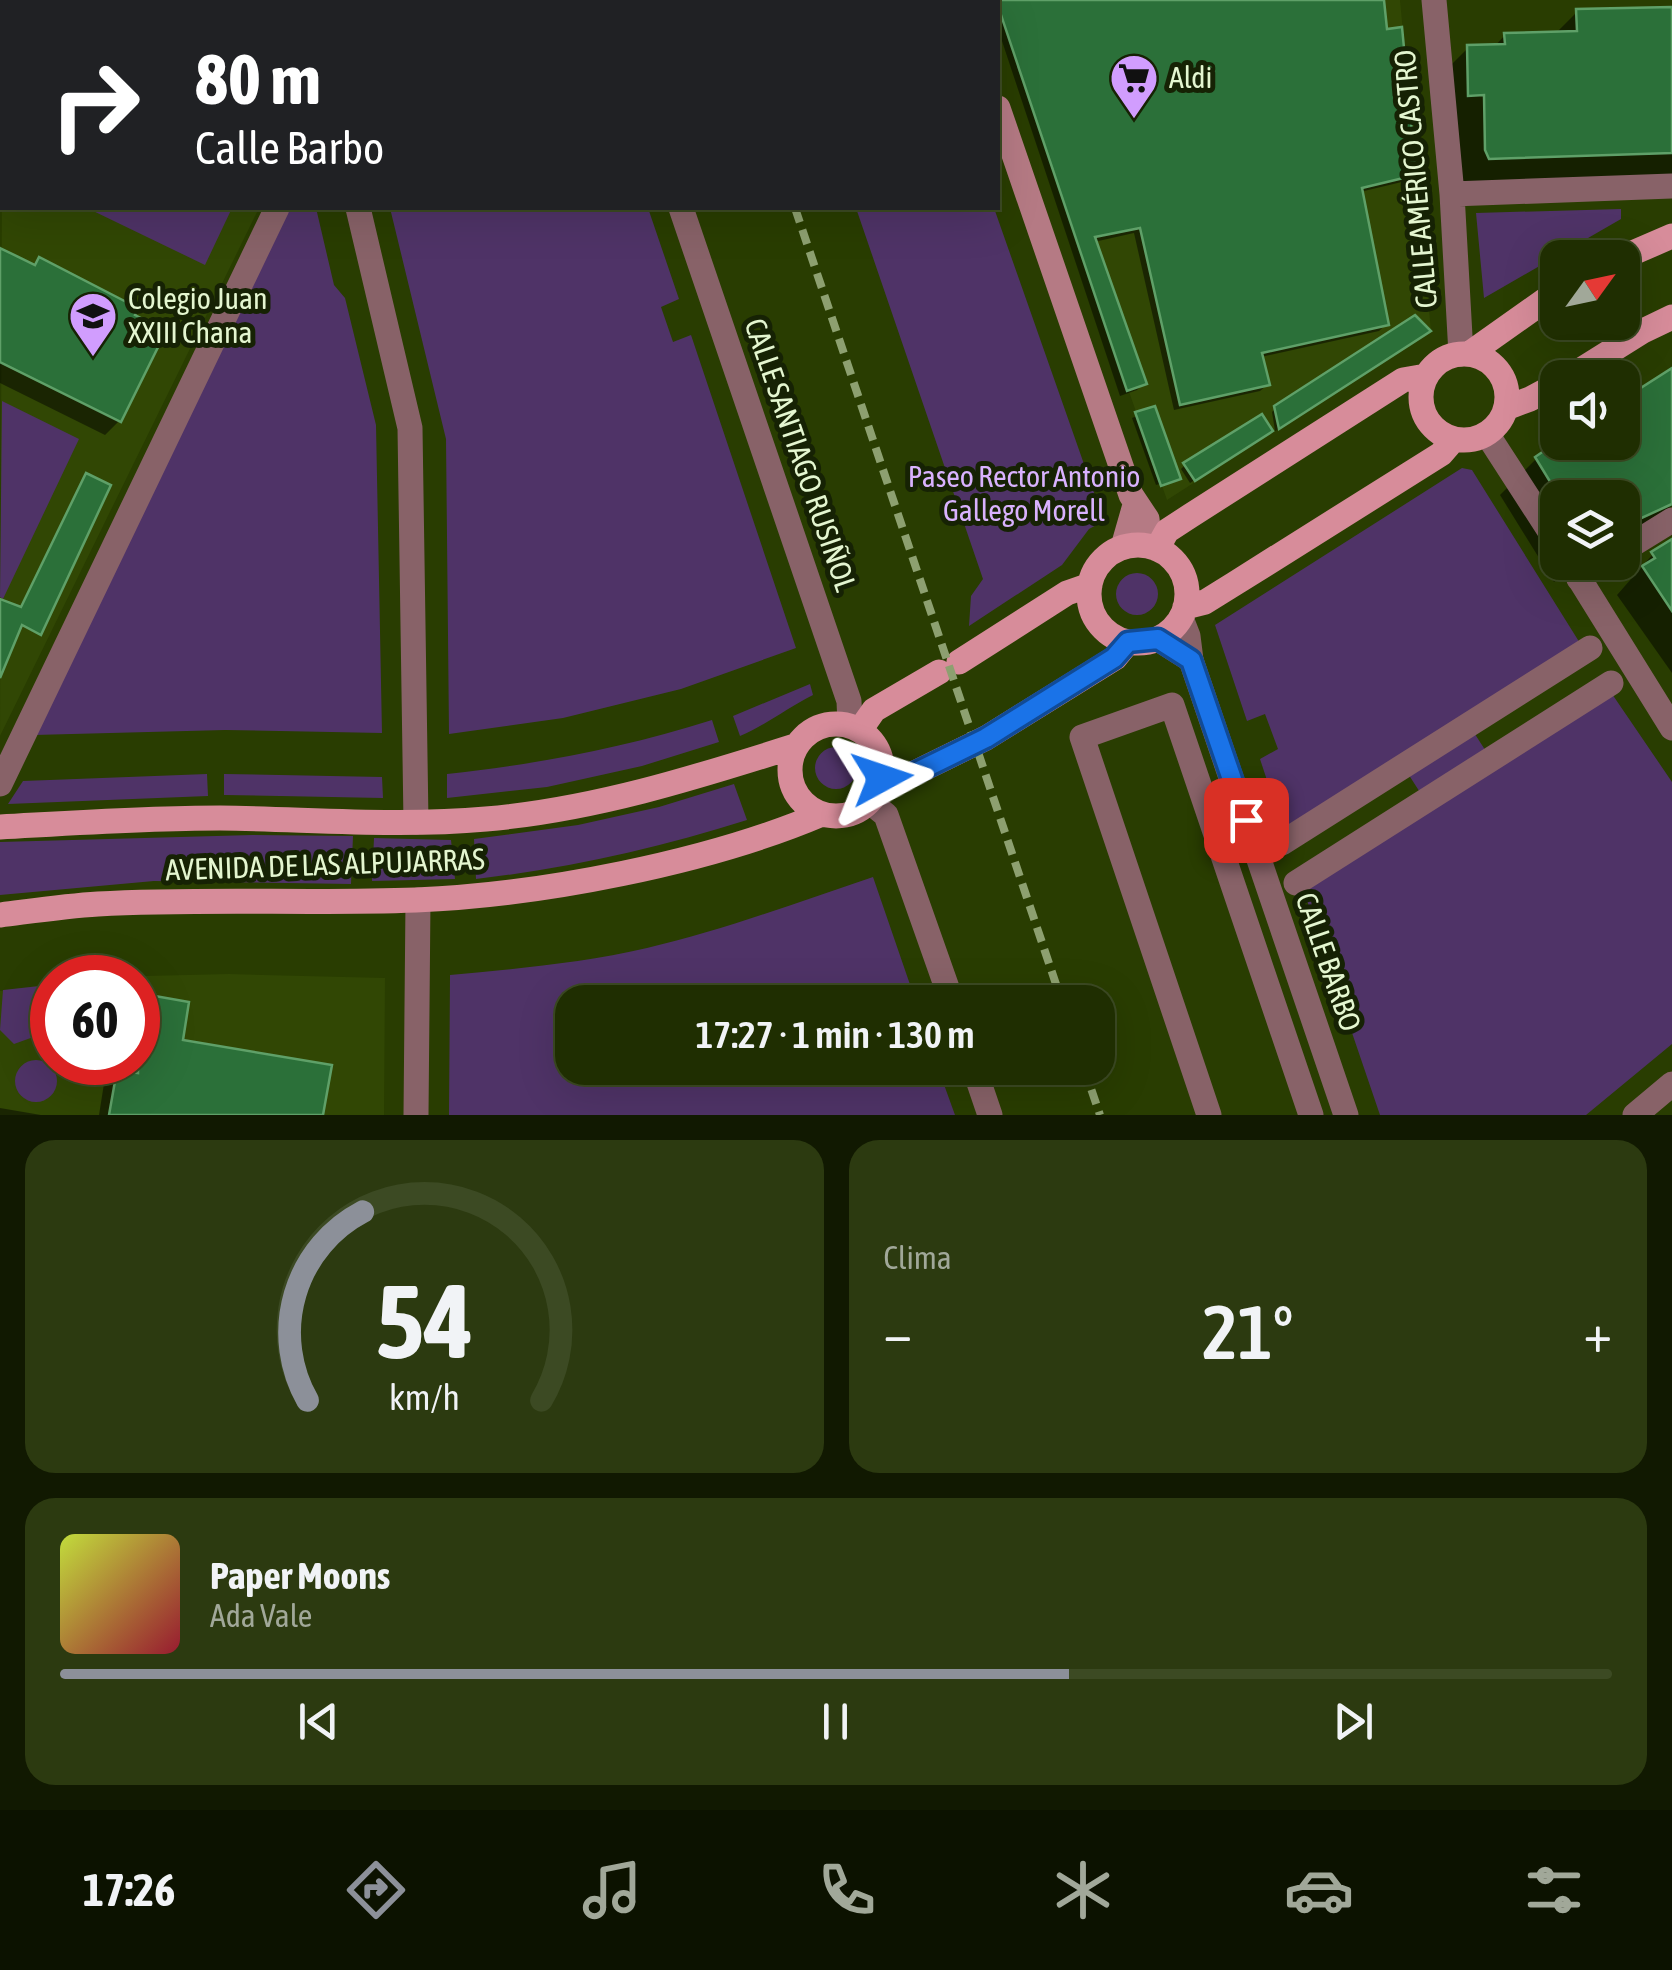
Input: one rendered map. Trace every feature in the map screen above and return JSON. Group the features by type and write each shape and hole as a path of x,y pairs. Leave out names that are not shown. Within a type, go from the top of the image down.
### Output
{"main road":[{"path":"1000,114 1135,505 1147,520 1154,547"},
{"path":"1640,250 1672,236"},
{"path":"1465,354 1540,303"},
{"path":"1597,360 1672,317"},
{"path":"1465,354 1483,358 1504,379 1506,408 1487,434 1465,440 1454,439 1432,426 1424,414 1422,389 1426,376 1447,357 1465,354"},
{"path":"1154,547 1167,532 1403,380 1426,376"},
{"path":"1506,408 1540,394"},
{"path":"1183,613 1185,579 1179,566 1154,547 1123,547 1095,570 1090,585 1094,614 1102,627 1128,642 1158,639 1183,613 1441,454 1454,439"},
{"path":"1123,547 1135,505"},
{"path":"855,728 874,710 1067,593 1090,585"},
{"path":"874,796 882,778 878,750 855,728 834,723 819,726 795,746 789,773 792,787 809,808 822,814 848,815 874,796 986,738 1114,658 1128,642"},
{"name":"AVENIDA DE LAS ALPUJARRAS","path":"0,827 216,818 416,822 487,819 583,805 676,783 795,746"},
{"name":"AVENIDA DE LAS ALPUJARRAS","path":"0,915 94,904 418,900 496,894 595,878 696,855 795,826 822,814"}],"street":[{"name":"CALLE AMÉRICO CASTRO","path":"1434,0 1465,354"},
{"path":"1452,194 1672,186"},
{"path":"0,784 276,210"},
{"path":"358,210 410,428 416,822"},
{"name":"CALLE SANTIAGO RUSIÑOL","path":"683,210 855,728"},
{"path":"1487,434 1540,516"},
{"path":"1640,540 1672,520"},
{"path":"1580,580 1672,728"},
{"name":"CALLE BARBO","path":"1183,613 1191,660 1346,1115"},
{"path":"1158,639 1191,660"},
{"path":"1282,843 1590,648"},
{"path":"1296,883 1611,683"},
{"path":"1209,1115 1082,737 1172,705 1311,1115"},
{"path":"874,796 886,815 946,985"},
{"path":"416,1115 418,900"},
{"path":"1635,1115 1672,1084"},
{"path":"980,1085 990,1115"}],"shaded area":[{"path":"1000,0 1400,0 1431,331 1167,500 1073,232 1089,225 1077,189 1060,195"},
{"name":"Colegio Juan XXIII Chana","path":"2,210 258,210 0,736"},
{"path":"160,976 385,978 384,1115 0,1115 0,991 30,987 30,1085 160,1085"}],"green space":[{"path":"1621,209 1621,219 1585,240 1540,240 1540,266 1484,298 1476,213"},
{"path":"91,210 231,210 205,265"},
{"path":"288,210 316,210 334,285 345,298 376,425 382,733 225,730 34,735"},
{"path":"390,210 649,210 679,299 661,307 673,342 691,335 796,648 681,689 563,718 449,734 446,439"},
{"name":"Paseo Rector Antonio Gallego Morell","path":"857,210 995,210 1104,521 1089,529 1062,565 969,626 971,596 983,579"},
{"path":"2,401 79,439 3,599 0,597"},
{"path":"1462,468 1472,470 1583,648 1285,835 1260,759 1278,749 1265,714 1247,721 1215,625"},
{"path":"1137,573 1152,579 1158,594 1152,609 1137,615 1122,609 1116,594 1122,579"},
{"path":"810,684 813,695 740,736 733,716"},
{"path":"1610,691 1672,782 1672,1044 1586,1115 1380,1115 1302,886"},
{"path":"712,720 719,742 642,766 547,787 447,798 447,774 581,754"},
{"path":"1471,728 1489,756 1423,797 1405,769"},
{"path":"836,747 851,753 857,768 851,783 836,789 821,783 815,768 821,753"},
{"path":"207,774 208,796 8,804 23,781"},
{"path":"224,774 382,777 383,798 224,795"},
{"path":"734,784 747,820 613,856 476,879 474,839 578,825 659,807"},
{"path":"353,836 351,884 154,881 0,895 0,842"},
{"path":"374,838 451,840 455,879 372,881"},
{"path":"873,877 910,985 555,985 555,1085 944,1085 955,1115 449,1115 450,975 573,962 647,948"},
{"path":"30,987 30,1038 14,1044 0,1030 3,990"},
{"path":"28,1062 30,1085 56,1085 44,1100 28,1100 17,1089 17,1073"}],"building":[{"path":"1000,0 1384,0 1387,29 1402,27 1416,175 1362,188 1389,325 1262,353 1270,385 1180,405 1140,228 1095,237 1147,384 1127,391 1000,12"},
{"path":"1672,7 1672,153 1489,159 1485,150 1484,95 1468,96 1467,45 1505,44 1504,33 1577,31 1576,9"},
{"path":"0,248 35,265 39,257 138,308 135,315 166,331 121,422 0,362"},
{"path":"1415,315 1431,331 1279,429 1274,406"},
{"path":"1672,368 1672,504 1640,519 1640,480 1549,480 1535,457 1540,454 1540,460 1640,460 1640,388"},
{"path":"1155,406 1181,479 1161,486 1135,412"},
{"path":"1262,414 1273,431 1195,481 1183,463"},
{"path":"86,473 111,485 41,635 22,625 0,678 0,599 21,607"},
{"path":"1672,539 1672,611 1642,566 1655,558 1651,552"},
{"path":"160,997 189,1002 183,1040 332,1065 323,1115 109,1115 114,1085 160,1085"}],"railway":[{"path":"796,210 1056,985"},
{"path":"1090,1085 1100,1115"}],"place":[{"name":"Aldi","path":"1134,120"},
{"name":"Colegio Juan XXIII Chana","path":"93,358"}],"route":[{"path":"882,778 878,791 986,738 1114,658 1128,642 1158,639 1191,660 1246,820"}]}
